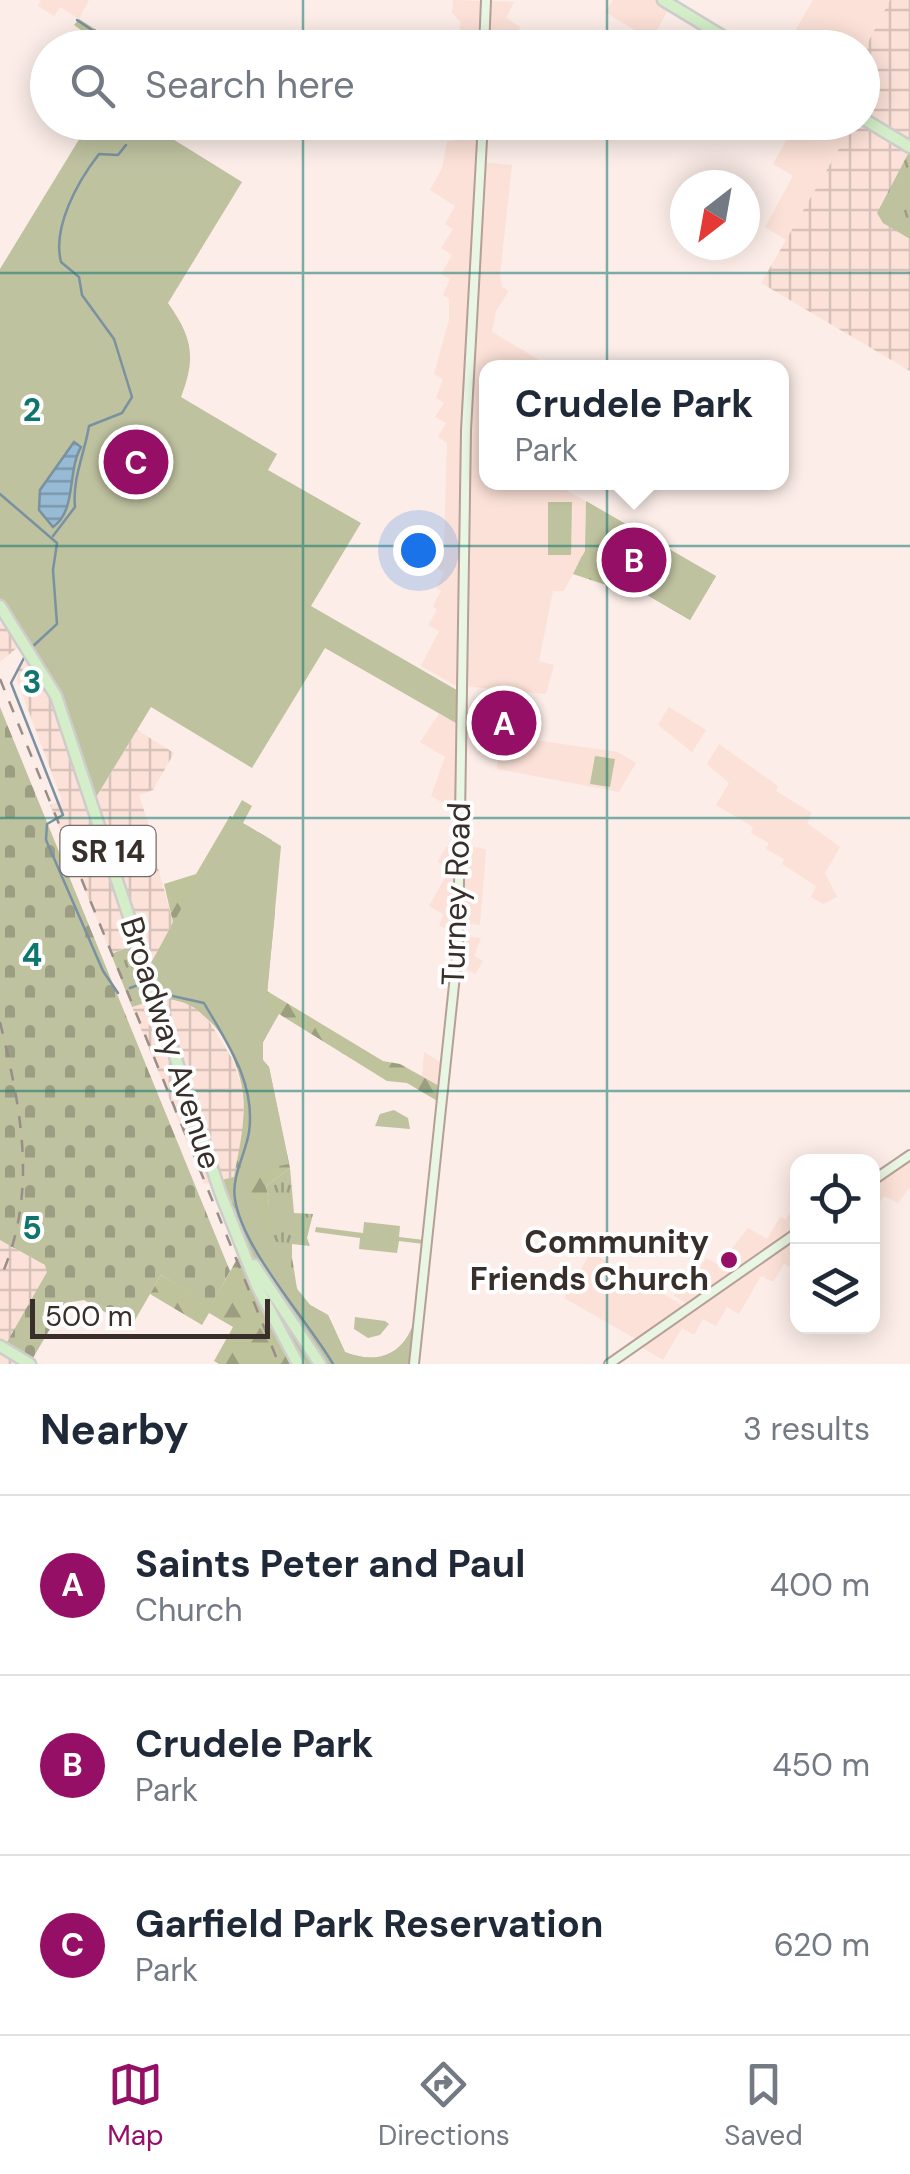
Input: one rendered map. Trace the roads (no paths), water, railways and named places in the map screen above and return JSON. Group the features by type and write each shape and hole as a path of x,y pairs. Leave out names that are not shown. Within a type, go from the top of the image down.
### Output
{"main road":[{"path":"485,30 486,0"},
{"path":"662,0 712,30"},
{"path":"880,129 910,147"},
{"name":"Turney Road","path":"414,1364 458,946 466,419 482,140"},
{"name":"Broadway Avenue","path":"0,606 56,696 226,1206 257,1286 298,1364"},
{"path":"880,1176 910,1155"},
{"name":"Broadway Avenue","path":"226,1206 267,1287 320,1364"},
{"path":"608,1364 790,1238"},
{"path":"0,1346 30,1364"}],"water":[{"path":"74,442 81,447 69,501 61,520 53,527 39,510 40,490"}],"waterway":[{"path":"77,20 92,30"},
{"path":"53,536 75,507 77,476 89,426 122,413 132,397 114,339 82,295 79,277 61,262 59,248 69,205 83,177 99,154 118,155 126,145"},
{"path":"0,494 57,543 53,570 57,624 31,648"},
{"path":"26,654 11,683 63,815 47,824 46,840 103,971 118,993"},
{"path":"130,988 141,984 147,988"},
{"path":"159,993 204,1003 238,1064 250,1114 235,1182 240,1219 262,1262 333,1364"}],"railway":[{"path":"0,679 279,1364"},
{"path":"0,1022 20,1119 23,1183 12,1247 0,1279"}],"place":[{"name":"Garfield Park Reservation","path":"136,462"},
{"name":"Crudele Park","path":"634,560"},
{"name":"Saints Peter and Paul","path":"504,723"},
{"name":"Community Friends Church","path":"729,1260"}]}
